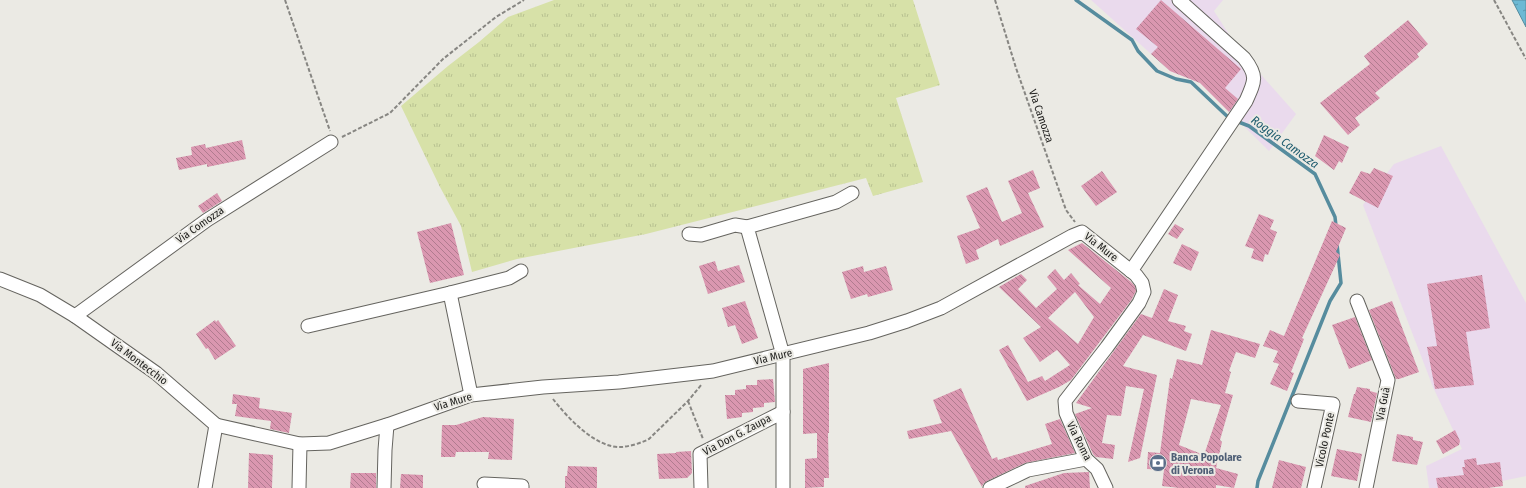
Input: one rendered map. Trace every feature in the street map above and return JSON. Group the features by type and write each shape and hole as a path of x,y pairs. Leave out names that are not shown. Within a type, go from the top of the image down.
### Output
{"street":[{"path":"1131,271 1246,100 1255,83 1252,68 1244,58 1179,0"},
{"name":"Via Comozza","path":"75,316 207,220 331,142"},
{"path":"689,234 701,235 735,225 747,227 836,202 852,193"},
{"name":"Via Don G. Zaupa","path":"747,227 783,355 783,488"},
{"name":"Via Mure","path":"216,425 300,444 329,443 387,425 471,395 543,387 619,382 713,371 869,333 941,308 1072,236 1082,232 1131,271 1142,283 1144,292 1139,303 1108,347 1065,401 1066,413"},
{"path":"308,326 509,278 521,271"},
{"name":"Via Montecchio","path":"0,279 40,295 75,316 156,372 216,425"},
{"path":"450,293 471,395"},
{"name":"Via Guà","path":"1357,301 1388,380 1366,488"},
{"name":"Vicolo Ponte","path":"1298,401 1333,404 1314,488"},
{"name":"Via Don G. Zaupa","path":"701,488 700,454 783,412"},
{"name":"Via Roma","path":"1066,413 1086,459 1097,470 1106,488"},
{"path":"205,488 216,425"},
{"path":"384,488 387,425"},
{"path":"299,488 300,444"},
{"path":"990,488 1028,470 1086,459"},
{"path":"484,484 522,486 522,488"}],"path":[{"path":"285,0 330,128 331,142 390,113 443,59 496,17 524,0"},
{"name":"Via Camozza","path":"995,0 1016,68 1066,210 1082,232"},
{"path":"1494,0 1526,59"},
{"path":"543,387 562,411 580,428 599,441 613,446 622,447 641,443 649,439 688,401 713,371"},
{"path":"688,401 695,423 707,450"}],"shaded area":[{"path":"1091,0 1223,0 1214,11 1239,50 1296,114 1269,151 1197,80 1195,81 1170,71"},
{"path":"1441,146 1526,303 1526,476 1469,488 1429,488 1426,466 1462,449 1433,387 1363,205 1394,164"}],"green space":[{"path":"554,0 913,0 940,85 896,98 923,182 873,196 866,178 646,234 517,259 472,272 461,226 440,187 401,106 508,17"}],"water":[{"path":"1512,0 1526,0 1526,27"}],"building":[{"path":"1161,0 1241,69 1225,88 1238,99 1229,112 1200,83 1170,71 1151,54 1158,47 1136,29"},
{"path":"1408,20 1428,44 1417,54 1419,57 1375,93 1380,98 1355,118 1360,125 1348,135 1320,103 1370,64 1364,56"},
{"path":"1324,135 1349,147 1342,163 1339,161 1334,170 1315,156"},
{"path":"242,140 246,159 207,167 207,164 179,170 176,158 192,155 191,147 205,144 206,148"},
{"path":"1374,168 1393,176 1378,208 1349,193 1361,171 1370,174"},
{"path":"1033,170 1040,188 1028,193 1044,227 1000,246 998,239 976,250 979,259 966,264 957,236 980,228 966,196 987,187 1002,222 1022,213 1008,181"},
{"path":"1102,171 1117,192 1096,206 1081,186"},
{"path":"217,193 222,201 203,213 198,206"},
{"path":"1259,214 1274,220 1270,229 1277,232 1268,255 1265,254 1263,262 1251,258 1254,249 1245,246"},
{"path":"1332,221 1346,228 1336,252 1340,255 1302,338 1304,339 1291,372 1294,373 1287,391 1270,384 1279,364 1273,362 1278,351 1263,346 1270,330 1284,336"},
{"path":"451,223 464,275 430,283 417,232"},
{"path":"1175,224 1184,229 1177,239 1168,234"},
{"path":"1082,243 1130,281 1135,286 1136,291 1132,299 1071,380 1027,401 999,350 1008,345 1028,382 1042,376 1045,381 1070,365 1057,350 1040,362 1023,338 1041,327 999,287 1021,274 1027,280 1018,289 1036,308 1057,289 1047,277 1055,269 1064,280 1071,273 1080,284 1078,285 1100,304 1111,288 1068,250","holes":["1075,292 1094,317 1078,344 1048,318"]},
{"path":"1182,244 1199,252 1191,271 1173,263"},
{"path":"715,261 718,271 739,265 745,282 708,294 699,266"},
{"path":"863,266 864,272 886,266 893,290 868,297 867,294 851,299 842,272"},
{"path":"1482,275 1490,328 1466,332 1474,385 1435,389 1427,347 1437,346 1427,284"},
{"path":"1164,289 1178,295 1168,321 1186,326 1184,331 1192,334 1186,351 1143,335 1123,366 1157,375 1140,458 1128,462 1144,389 1126,386 1121,416 1107,415 1102,443 1115,445 1113,459 1096,457 1093,454 1075,414 1092,408 1076,403 1141,314 1152,318"},
{"path":"745,301 758,338 742,344 735,325 728,327 722,308"},
{"path":"1392,301 1419,372 1399,379 1396,379 1369,310"},
{"path":"1355,317 1372,360 1349,369 1332,325"},
{"path":"215,320 216,322 218,320 236,346 215,360 208,348 206,349 196,334"},
{"path":"1211,330 1260,344 1255,358 1236,352 1229,371 1231,372 1225,393 1233,395 1220,440 1222,442 1216,468 1238,474 1234,488 1216,485 1216,488 1179,488 1162,486 1164,470 1147,469 1148,452 1160,453 1170,378 1172,379 1177,359 1202,365","holes":["1191,399 1221,405 1204,455 1179,445"]},
{"path":"829,363 829,478 824,478 824,487 805,488 805,459 817,458 817,433 803,434 803,369"},
{"path":"773,379 775,402 764,403 764,407 753,408 753,412 742,413 742,417 727,419 725,395 735,395 735,390 746,389 746,385 757,385 757,380"},
{"path":"1357,387 1370,389 1370,391 1377,393 1371,422 1348,417"},
{"path":"961,388 992,459 997,457 998,460 1052,444 1045,424 1060,419 1075,453 1025,463 987,481 982,487 951,431 909,439 907,431 942,423 933,400"},
{"path":"233,394 260,398 259,408 292,413 289,433 270,429 271,421 235,416 237,404 232,404"},
{"path":"483,417 514,419 512,460 488,459 489,452 456,452 455,457 441,457 442,425 456,425"},
{"path":"1455,430 1460,441 1459,445 1443,454 1436,441"},
{"path":"1397,434 1413,437 1413,440 1423,442 1417,465 1392,461"},
{"path":"1337,449 1362,454 1357,481 1331,476"},
{"path":"691,451 692,473 687,478 659,479 657,454"},
{"path":"249,453 273,455 272,488 248,488"},
{"path":"1476,458 1477,465 1500,462 1503,486 1488,488 1438,488 1436,478 1464,475 1462,467 1465,467 1464,460"},
{"path":"1279,460 1306,467 1301,488 1272,488"},
{"path":"568,466 597,467 597,488 565,488 565,476 567,476"},
{"path":"1089,472 1090,488 1025,488 1025,486 1064,473"},
{"path":"351,473 376,473 376,488 350,488"},
{"path":"401,474 423,475 423,488 400,488"}],"waterway":[{"name":"Roggia Camozza","path":"1076,0 1132,40 1138,51 1157,71 1176,79 1191,82 1230,119"},
{"name":"Roggia Camozza","path":"1236,121 1249,126 1315,174 1335,217 1336,226"},
{"name":"Roggia Camozza","path":"1257,488 1258,481 1330,301 1341,283 1337,244"}],"place":[{"name":"Banca Popolare di Verona","path":"1158,463"}]}
